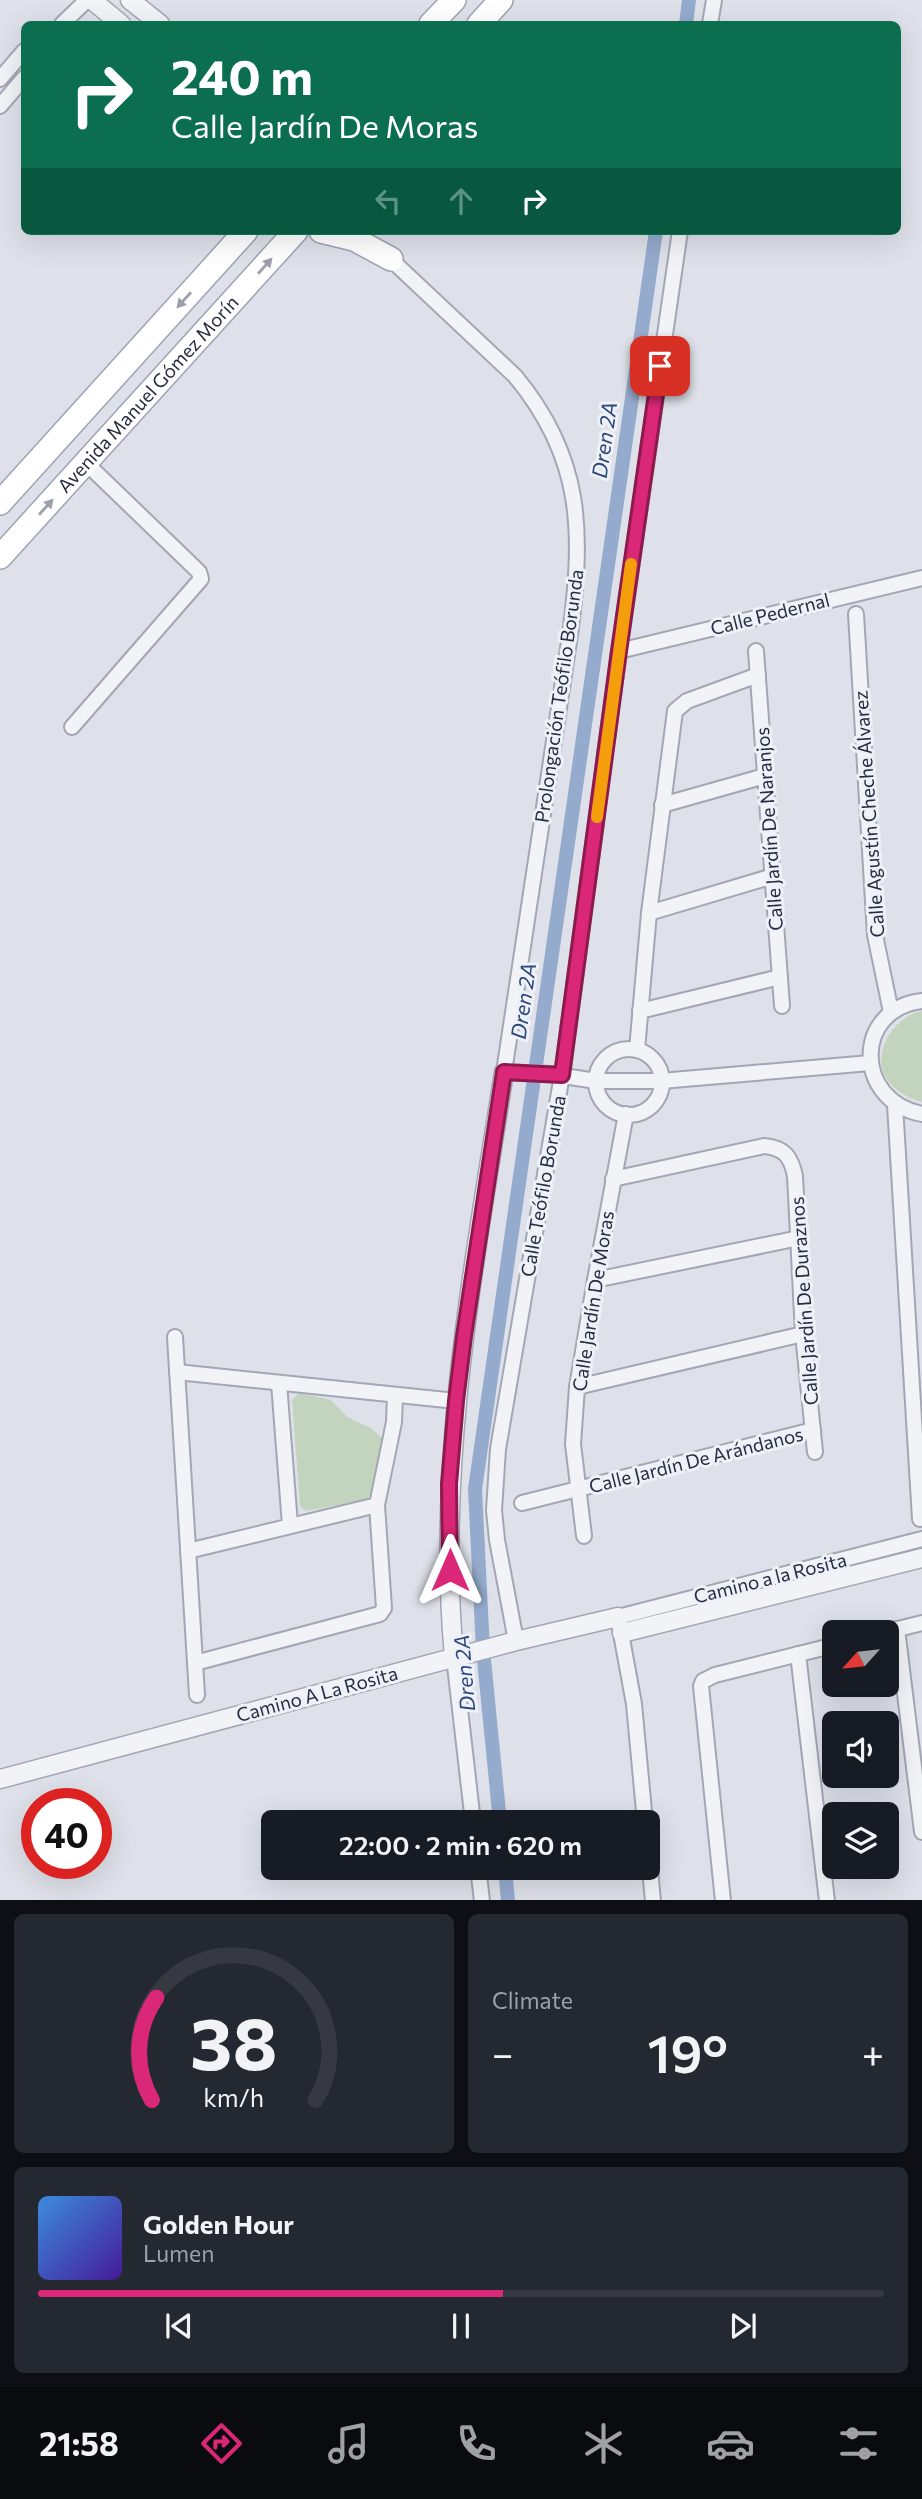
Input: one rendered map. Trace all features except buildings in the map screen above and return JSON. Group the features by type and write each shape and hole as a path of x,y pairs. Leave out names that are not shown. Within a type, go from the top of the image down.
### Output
{"main road":[{"path":"434,21 454,0"},
{"path":"482,21 501,0"},
{"name":"Avenida Manuel Gómez Morín","path":"0,503 242,235"},
{"name":"Avenida Manuel Gómez Morín","path":"0,557 292,235"},
{"path":"338,235 354,239 391,259"}],"street":[{"path":"65,21 89,0 117,21"},
{"path":"130,0 156,21"},
{"path":"710,21 714,0"},
{"path":"0,79 21,54"},
{"path":"0,106 21,82"},
{"name":"Prolongación Teófilo Borunda","path":"365,235 508,369 528,392 543,412 557,440 576,507 578,562 572,623 509,1073"},
{"name":"Calle Teófilo Borunda","path":"507,1643 494,1510 498,1450 679,235"},
{"path":"72,726 201,579 199,572 86,463"},
{"name":"Calle Pedernal","path":"619,651 922,578"},
{"name":"Calle Agustín Cheche Álvarez","path":"856,614 875,935 891,1012"},
{"name":"Calle Jardín De Naranjos","path":"756,651 782,1006"},
{"path":"637,1050 649,913 673,717 680,706 758,675"},
{"path":"662,805 765,776"},
{"path":"649,913 773,876"},
{"path":"640,1010 780,977"},
{"path":"922,1000 891,1012 874,1035 870,1049 874,1079 883,1094 895,1105 922,1114"},
{"path":"626,1049 637,1050 656,1063 661,1081 659,1094 654,1103 636,1114 626,1115 607,1107 601,1099 596,1080 599,1068 606,1058 626,1049"},
{"path":"472,1810 462,1656 451,1621 449,1484 464,1336 509,1073 596,1080 661,1081 870,1063"},
{"path":"895,1105 920,1519"},
{"name":"Calle Jardín De Moras","path":"584,1536 573,1444 578,1387 626,1115"},
{"name":"Calle Jardín De Duraznos","path":"614,1179 764,1146 786,1153 795,1176 803,1334 815,1451"},
{"path":"595,1280 799,1238"},
{"path":"578,1387 803,1334"},
{"path":"175,1337 197,1695"},
{"path":"177,1372 456,1401"},
{"path":"279,1383 290,1525"},
{"path":"195,1663 380,1614 384,1608 377,1505 394,1422 395,1395"},
{"name":"Calle Jardín De Arándanos","path":"578,1489 813,1430"},
{"path":"522,1503 578,1489"},
{"path":"188,1551 377,1505"},
{"name":"Camino a la Rosita","path":"620,1625 922,1539"},
{"name":"Camino A La Rosita","path":"0,1779 507,1643 620,1625 922,1558"},
{"path":"900,1628 922,1623"},
{"path":"620,1625 634,1704 644,1810"},
{"path":"723,1900 701,1686 703,1681 715,1675 822,1648"},
{"path":"900,1653 922,1832"},
{"path":"798,1654 827,1900"},
{"path":"480,1880 482,1900"},
{"path":"651,1880 653,1900"}],"green space":[{"path":"922,1011 922,1102 904,1095 894,1087 885,1077 881,1062 885,1043 897,1025"},
{"path":"299,1393 331,1400 347,1417 371,1428 383,1439 373,1493 365,1500 306,1511 300,1506 292,1400"}],"waterway":[{"name":"Dren 2A","path":"686,21 689,0"},
{"name":"Dren 2A","path":"499,1810 483,1650 475,1489 655,235"},
{"name":"Dren 2A","path":"506,1880 508,1900"}],"slow traffic":[{"path":"597,817 631,564"}],"route":[{"path":"450,1570 449,1484 456,1401 504,1072 562,1075 660,366"}]}
